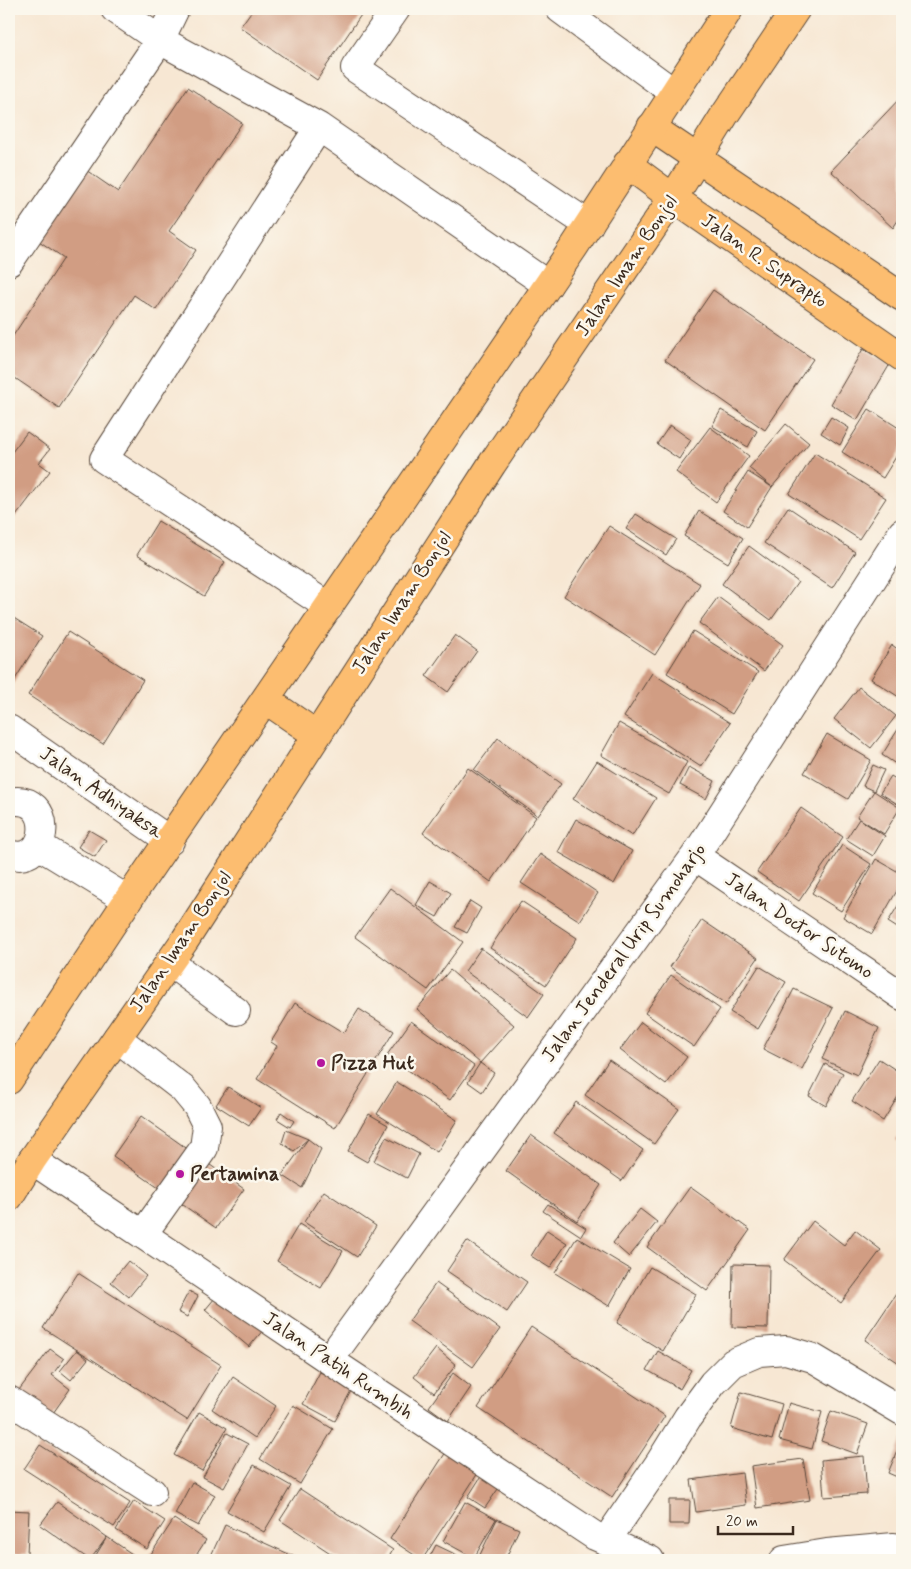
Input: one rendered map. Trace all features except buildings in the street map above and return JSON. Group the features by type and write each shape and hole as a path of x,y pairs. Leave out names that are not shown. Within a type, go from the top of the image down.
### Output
{"main road":[{"path":"9,1080 128,900 589,225 729,9"},
{"name":"Jalan Imam Bonjol","path":"9,1197 32,1160 169,962 492,464 699,159 724,116 796,9"},
{"path":"651,128 902,297"},
{"name":"Jalan R. Suprapto","path":"627,164 672,198 902,357"},
{"path":"266,700 317,735"}],"street":[{"path":"115,9 160,40 319,127 548,285"},
{"path":"9,262 160,40 175,9"},
{"path":"396,9 355,68 589,225"},
{"path":"560,9 674,92"},
{"path":"319,127 104,459 328,607"},
{"name":"Jalan Jenderal Urip Sumoharjo","path":"329,1360 695,856 902,533"},
{"name":"Jalan Adhiyaksa","path":"9,729 170,841"},
{"path":"9,802 20,801 29,804 37,810 42,818 44,828 38,845 31,852 22,855 9,854"},
{"path":"38,845 128,900"},
{"name":"Jalan Doctor Sutomo","path":"695,856 902,996"},
{"path":"169,962 236,1011"},
{"path":"117,1038 184,1090 197,1106 207,1126 204,1148 143,1234"},
{"name":"Jalan Patih Rumbih","path":"32,1160 595,1536 650,1560"},
{"path":"606,1541 688,1417 713,1383 733,1363 759,1352 786,1350 813,1358 902,1412"},
{"path":"9,1400 152,1492"},
{"path":"784,1560 827,1553 898,1551"}],"place":[{"name":"Pizza Hut","path":"321,1063"},
{"name":"Pertamina","path":"180,1174"}]}
